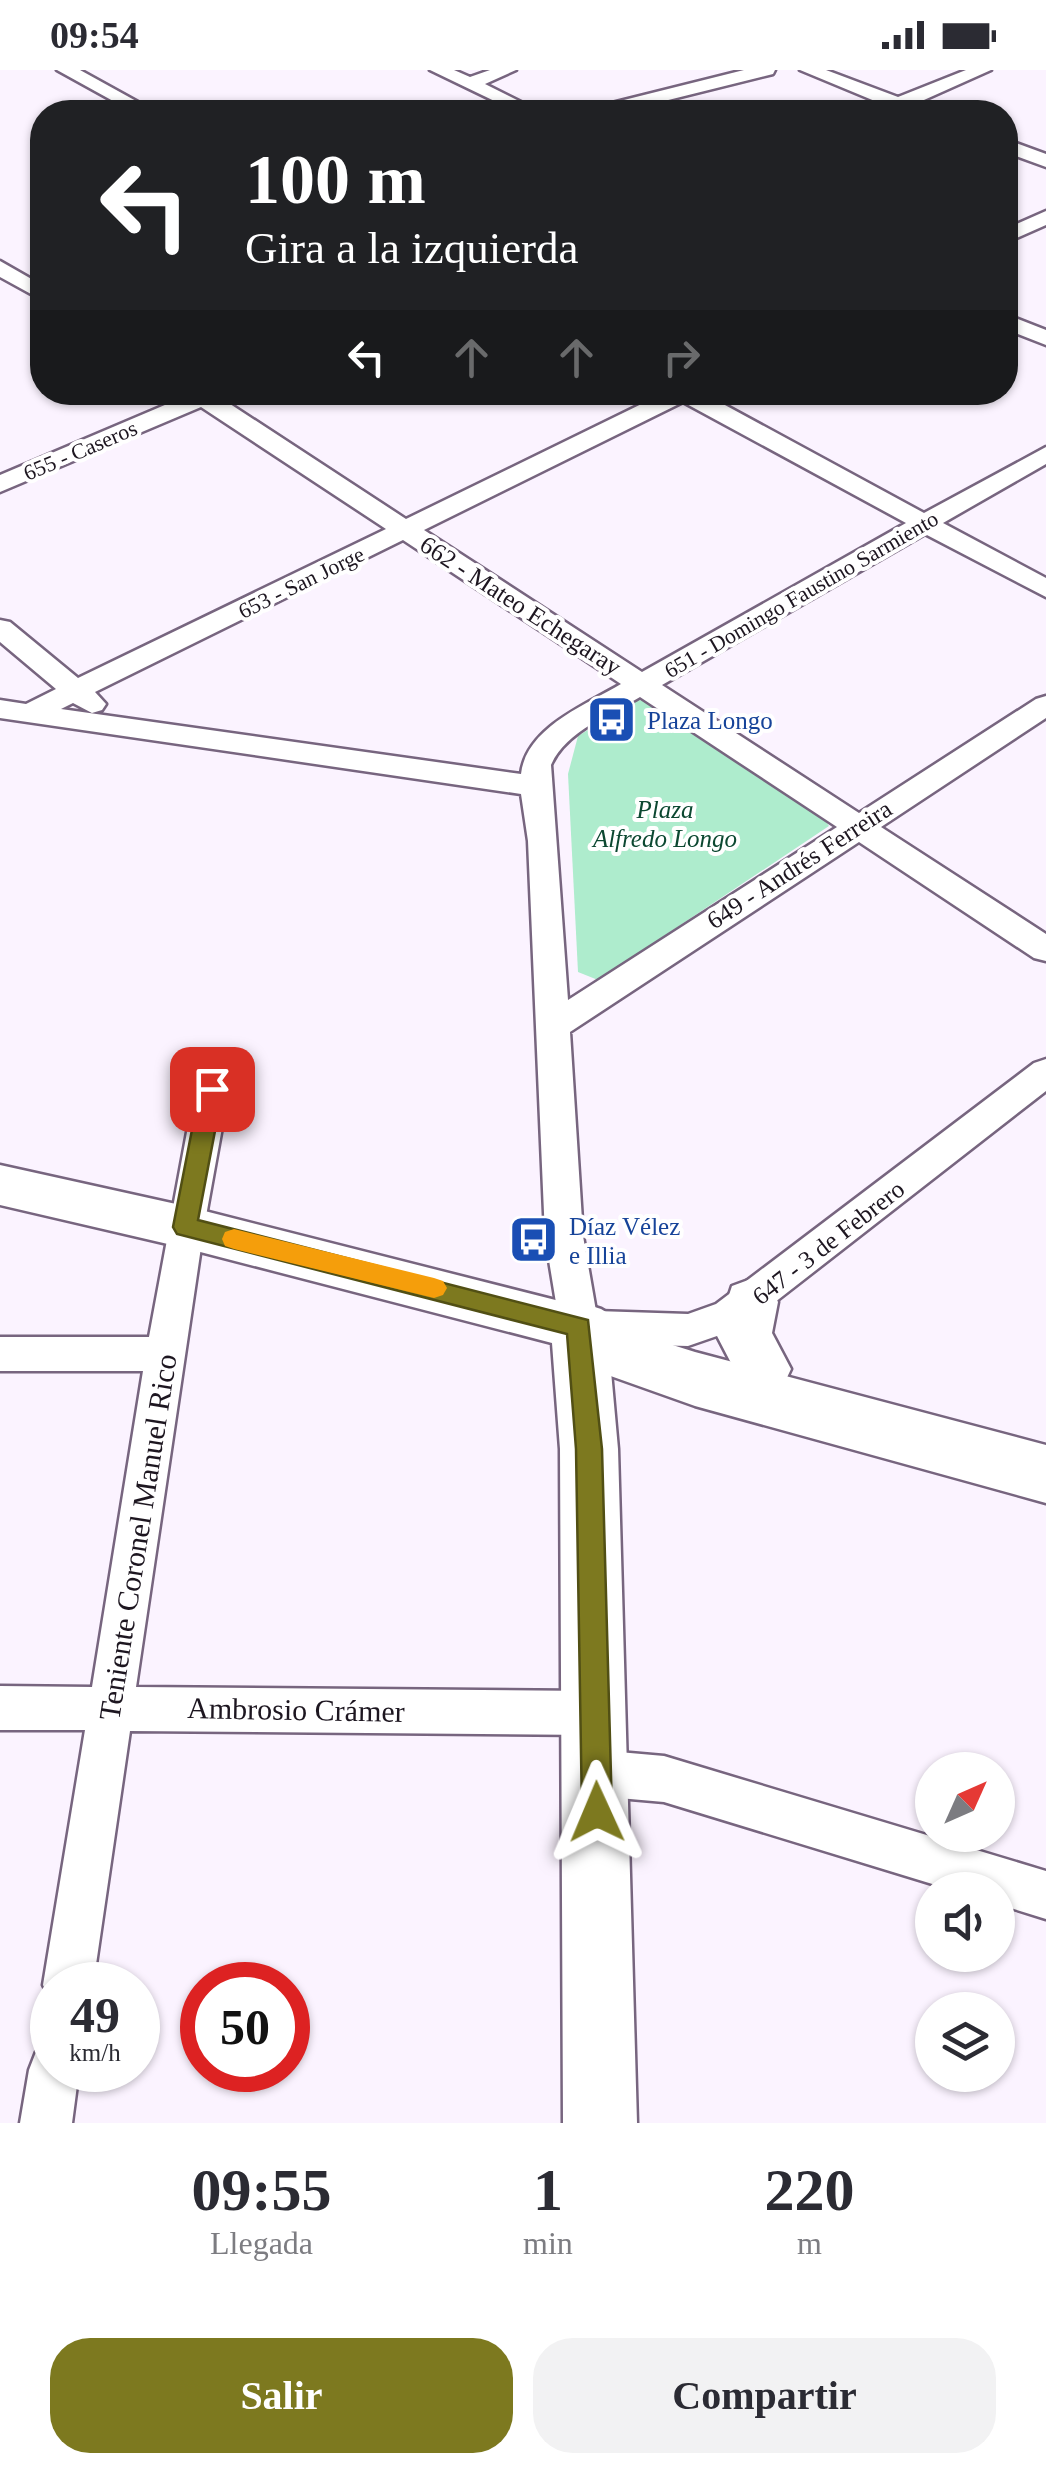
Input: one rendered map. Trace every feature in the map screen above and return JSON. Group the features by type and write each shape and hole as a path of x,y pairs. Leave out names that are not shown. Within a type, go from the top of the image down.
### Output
{"main road":[{"path":"0,1185 763,1369 1046,1443"},
{"path":"751,1302 744,1334 763,1369"},
{"path":"579,1327 627,1356 695,1379 1046,1474"},
{"path":"579,1327 589,1449 600,2123"}],"street":[{"path":"66,70 123,100"},
{"path":"439,70 504,100"},
{"path":"468,84 507,70"},
{"path":"647,100 766,70"},
{"path":"808,70 872,100"},
{"path":"909,100 982,70"},
{"path":"1018,151 1046,161"},
{"path":"1018,231 1046,217"},
{"path":"1,267 29,261"},
{"path":"1,267 30,286"},
{"path":"1018,326 1046,338"},
{"name":"655 - Caseros","path":"0,484 180,405"},
{"name":"662 - Mateo Echegaray","path":"221,405 1046,950"},
{"name":"653 - San Jorge","path":"30,713 660,405"},
{"path":"706,405 1046,590"},
{"name":"651 - Domingo Faustino Sarmiento","path":"460,774 487,771 550,739 1046,454"},
{"path":"0,628 120,726"},
{"name":"649 - Andrés Ferreira","path":"554,1026 855,826 1046,705"},
{"path":"0,710 536,786"},
{"path":"550,739 539,752 536,786 554,1026 564,1236 579,1327"},
{"name":"647 - 3 de Febrero","path":"579,1327 688,1330 729,1316 1046,1072"},
{"name":"Teniente Coronel Manuel Rico","path":"72,1962 185,1227 212,1089"},
{"path":"0,1354 165,1354"},
{"name":"Ambrosio Crámer","path":"0,1708 112,1708 594,1744 664,1778 1046,1895"},
{"path":"46,2123 51,2092"}],"green space":[{"name":"Plaza Alfredo Longo","path":"637,700 651,701 821,814 829,826 598,980 578,972 568,774 578,736"}],"slow traffic":[{"path":"234,1239 434,1288"}],"place":[{"name":"Plaza Longo","path":"612,720"},
{"name":"Díaz Vélez e Illia","path":"534,1240"}],"route":[{"path":"212,1089 185,1227 579,1327 589,1449 597,1812"}]}
